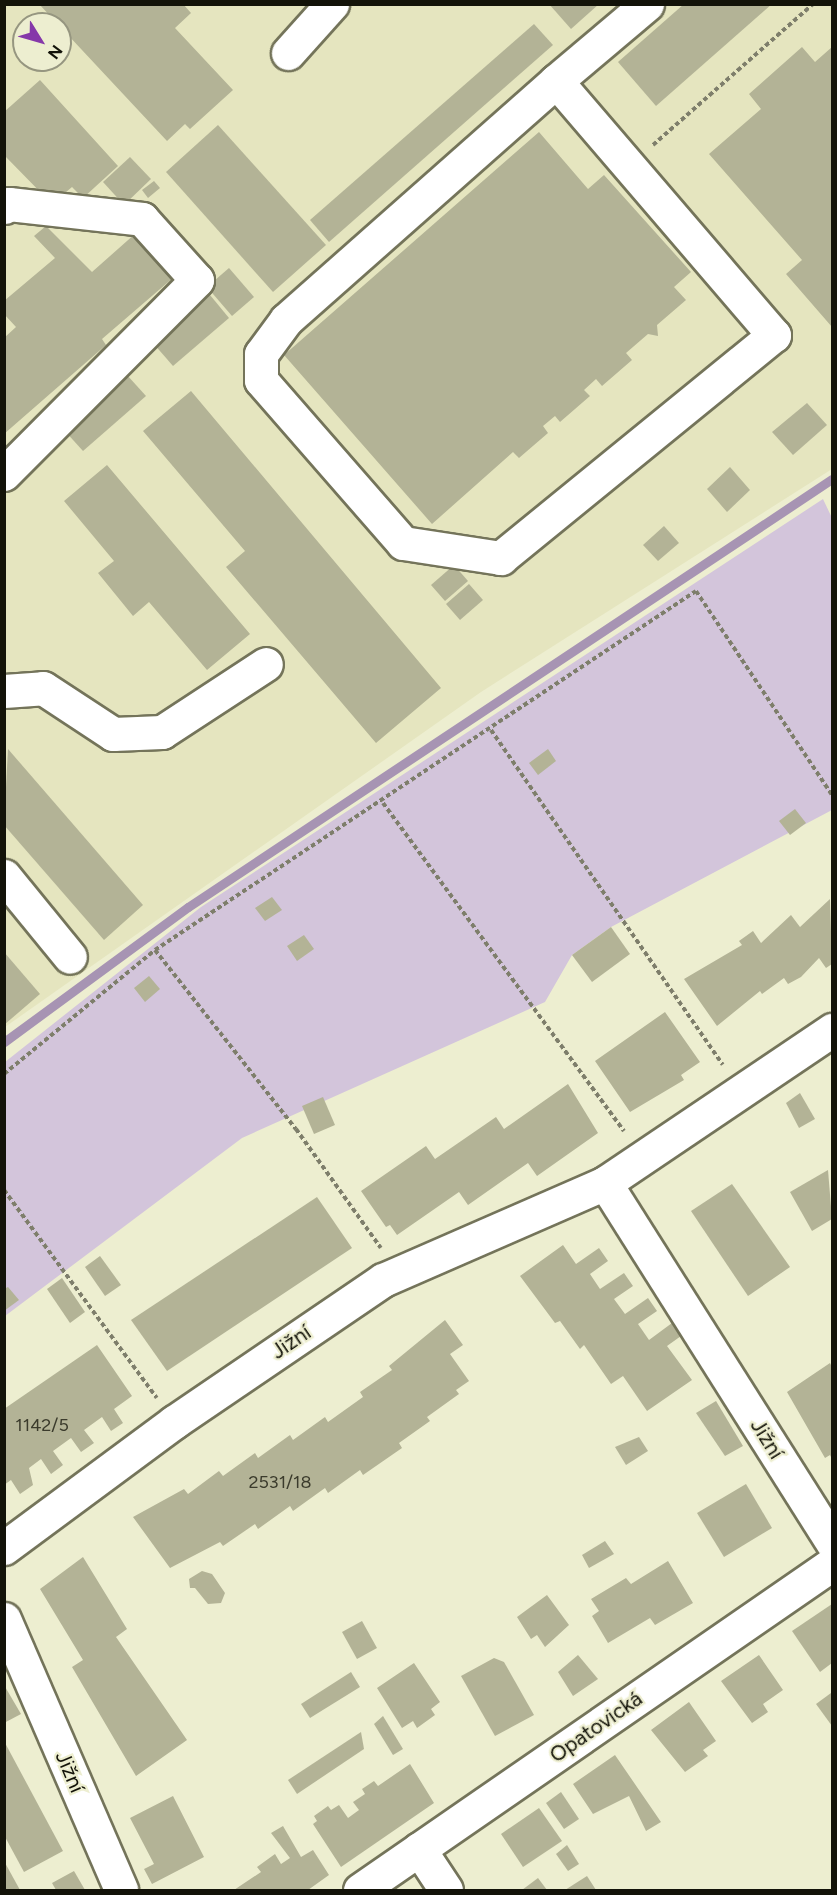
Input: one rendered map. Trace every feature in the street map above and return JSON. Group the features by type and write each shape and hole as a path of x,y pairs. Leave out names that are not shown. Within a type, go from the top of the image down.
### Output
{"street":[{"path":"288,52 332,4"},
{"path":"556,81 774,335 501,558 403,543 261,380 261,354 286,320 556,81 646,4"},
{"path":"4,474 197,280 142,219 6,203"},
{"path":"4,691 43,688 113,734 162,732 266,664"},
{"path":"4,876 70,957"},
{"name":"Jižní","path":"4,1548 174,1422 399,1273 605,1183 832,1030"},
{"name":"Jižní","path":"605,1183 832,1542"},
{"name":"Opatovická","path":"360,1890 832,1564"},
{"name":"Jižní","path":"4,1619 121,1890"},
{"path":"419,1850 446,1890"}],"path":[{"path":"626,160 659,142 813,4"},
{"path":"4,1074 155,950 383,803 696,591 832,795"},
{"path":"491,730 741,1092"},
{"path":"383,803 643,1157"},
{"path":"155,950 296,1129 399,1273"},
{"path":"4,1190 174,1422"}],"shaded area":[{"path":"5,5 832,5 832,469 481,692 5,1027"},
{"path":"823,499 832,518 832,810 611,927 572,955 545,1002 242,1138 5,1316 5,1062 201,907"}],"building":[{"path":"39,4 183,4 191,13 175,28 233,90 190,129 185,124 167,141 72,39 72,12 46,12"},
{"path":"549,4 599,4 571,29"},
{"path":"684,4 772,4 656,106 618,62"},
{"path":"534,24 553,45 329,242 310,220"},
{"path":"802,47 815,62 832,47 832,327 786,274 802,260 709,154 761,109 749,94"},
{"path":"40,80 118,166 83,198 72,187 52,204 4,155 4,112"},
{"path":"218,125 326,245 273,292 166,172"},
{"path":"539,132 588,189 604,175 691,272 674,287 686,300 657,325 658,336 648,334 626,353 632,360 602,386 596,379 584,390 590,396 560,422 555,416 543,426 548,433 519,458 513,452 432,524 284,355"},
{"path":"130,157 151,179 124,205 103,182"},
{"path":"154,181 160,188 148,198 142,190"},
{"path":"46,226 92,272 136,233 174,277 102,339 106,345 4,434 4,338 16,327 4,314 4,301 55,258 34,236"},
{"path":"229,268 254,297 232,316 207,287"},
{"path":"210,295 229,318 173,366 153,343"},
{"path":"127,375 146,396 83,451 64,430"},
{"path":"191,391 441,688 376,743 226,567 245,551 143,431"},
{"path":"807,403 827,425 793,455 772,432"},
{"path":"107,465 250,634 207,670 149,602 133,616 98,573 114,561 64,501"},
{"path":"730,467 750,490 727,512 707,489"},
{"path":"664,526 679,543 658,561 643,545"},
{"path":"454,565 468,581 445,601 431,585"},
{"path":"469,584 483,600 460,620 446,604"},
{"path":"8,749 143,905 104,940 4,825"},
{"path":"548,749 556,761 538,775 529,763"},
{"path":"795,809 806,823 790,835 779,821"},
{"path":"272,897 282,910 265,921 255,908"},
{"path":"830,899 832,964 826,968 819,958 801,977 788,984 784,978 762,994 760,991 717,1026 684,979 742,945 739,941 753,931 761,943 791,915 800,927"},
{"path":"611,927 630,954 592,982 572,955"},
{"path":"304,935 314,949 297,961 287,946"},
{"path":"4,952 40,994 4,1025"},
{"path":"149,976 160,989 145,1002 134,988"},
{"path":"665,1012 700,1062 681,1075 684,1080 630,1112 595,1061"},
{"path":"568,1084 598,1133 537,1176 528,1163 468,1205 459,1192 397,1235 390,1225 386,1227 361,1191 426,1146 435,1159 496,1117 504,1129"},
{"path":"800,1093 815,1119 799,1128 786,1103"},
{"path":"323,1097 335,1125 314,1134 302,1106"},
{"path":"828,1170 832,1219 812,1231 790,1192"},
{"path":"732,1184 790,1267 748,1296 691,1211"},
{"path":"317,1197 352,1248 167,1371 131,1320"},
{"path":"563,1245 576,1264 599,1248 608,1261 590,1274 600,1289 624,1273 633,1286 614,1299 625,1314 648,1298 657,1311 638,1324 649,1340 672,1323 681,1336 667,1346 692,1380 647,1411 623,1376 611,1384 584,1345 580,1349 560,1321 555,1323 520,1276"},
{"path":"100,1256 121,1285 105,1296 85,1267"},
{"path":"62,1278 85,1312 70,1323 47,1289"},
{"path":"8,1287 19,1300 4,1311 4,1289"},
{"path":"445,1320 463,1345 450,1354 469,1381 456,1390 459,1394 427,1417 430,1421 399,1443 402,1448 363,1475 360,1470 328,1493 325,1488 293,1511 290,1506 258,1529 255,1524 223,1546 220,1542 170,1568 133,1517 184,1489 188,1494 219,1471 223,1476 255,1453 258,1458 290,1435 293,1440 325,1417 328,1422 363,1397 360,1392 392,1370 389,1366"},
{"path":"97,1345 132,1396 114,1409 123,1423 111,1431 102,1417 84,1430 94,1443 81,1452 71,1438 53,1451 63,1465 51,1474 41,1459 29,1468 33,1485 20,1494 11,1480 4,1485 4,1409"},
{"path":"830,1363 832,1367 832,1459 830,1455 825,1458 787,1392"},
{"path":"716,1401 743,1446 725,1456 696,1413"},
{"path":"639,1437 648,1451 626,1465 615,1447"},
{"path":"746,1484 772,1528 724,1557 697,1513"},
{"path":"605,1541 614,1554 589,1568 582,1555"},
{"path":"83,1557 127,1629 116,1637 187,1740 136,1776 72,1667 83,1660 40,1589"},
{"path":"668,1561 693,1603 655,1625 650,1618 608,1643 592,1616 599,1611 591,1599 626,1578 631,1584"},
{"path":"202,1571 212,1574 225,1593 221,1603 208,1604 195,1588 190,1588 189,1579"},
{"path":"547,1595 569,1625 545,1647 537,1635 531,1639 517,1617"},
{"path":"832,1604 832,1663 820,1672 792,1631"},
{"path":"362,1621 377,1648 357,1659 342,1632"},
{"path":"578,1655 598,1679 573,1696 558,1672"},
{"path":"759,1655 783,1690 763,1704 768,1712 752,1723 721,1681"},
{"path":"494,1658 504,1662 534,1715 495,1736 461,1676"},
{"path":"414,1663 440,1702 431,1709 435,1715 417,1728 413,1721 402,1728 377,1688"},
{"path":"351,1672 360,1687 310,1718 301,1704"},
{"path":"4,1685 21,1714 4,1723"},
{"path":"831,1693 832,1695 832,1726 816,1704"},
{"path":"689,1702 716,1741 703,1750 708,1756 685,1772 651,1730"},
{"path":"383,1716 403,1749 393,1755 374,1724"},
{"path":"361,1732 364,1749 297,1794 288,1780"},
{"path":"4,1741 63,1851 24,1872 4,1835"},
{"path":"615,1755 661,1822 646,1831 629,1796 593,1814 573,1784"},
{"path":"410,1764 434,1803 341,1867 313,1824 317,1821 314,1816 328,1806 331,1810 339,1805 348,1818 359,1810 353,1802 365,1794 362,1789 374,1781 378,1786"},
{"path":"561,1792 579,1819 564,1829 546,1803"},
{"path":"173,1796 204,1857 152,1884 144,1869 154,1864 130,1818"},
{"path":"539,1808 562,1841 523,1867 501,1834"},
{"path":"283,1826 301,1857 313,1850 329,1875 308,1890 234,1890 261,1872 257,1867 275,1854 281,1864 290,1858 271,1833"},
{"path":"567,1845 579,1864 568,1871 556,1854"},
{"path":"4,1861 20,1890 4,1890"},
{"path":"74,1871 85,1890 56,1890 52,1883"},
{"path":"587,1876 596,1890 565,1890"},
{"path":"538,1878 547,1890 522,1890"}],"waterway":[{"path":"4,1042 188,907 832,479"}]}
